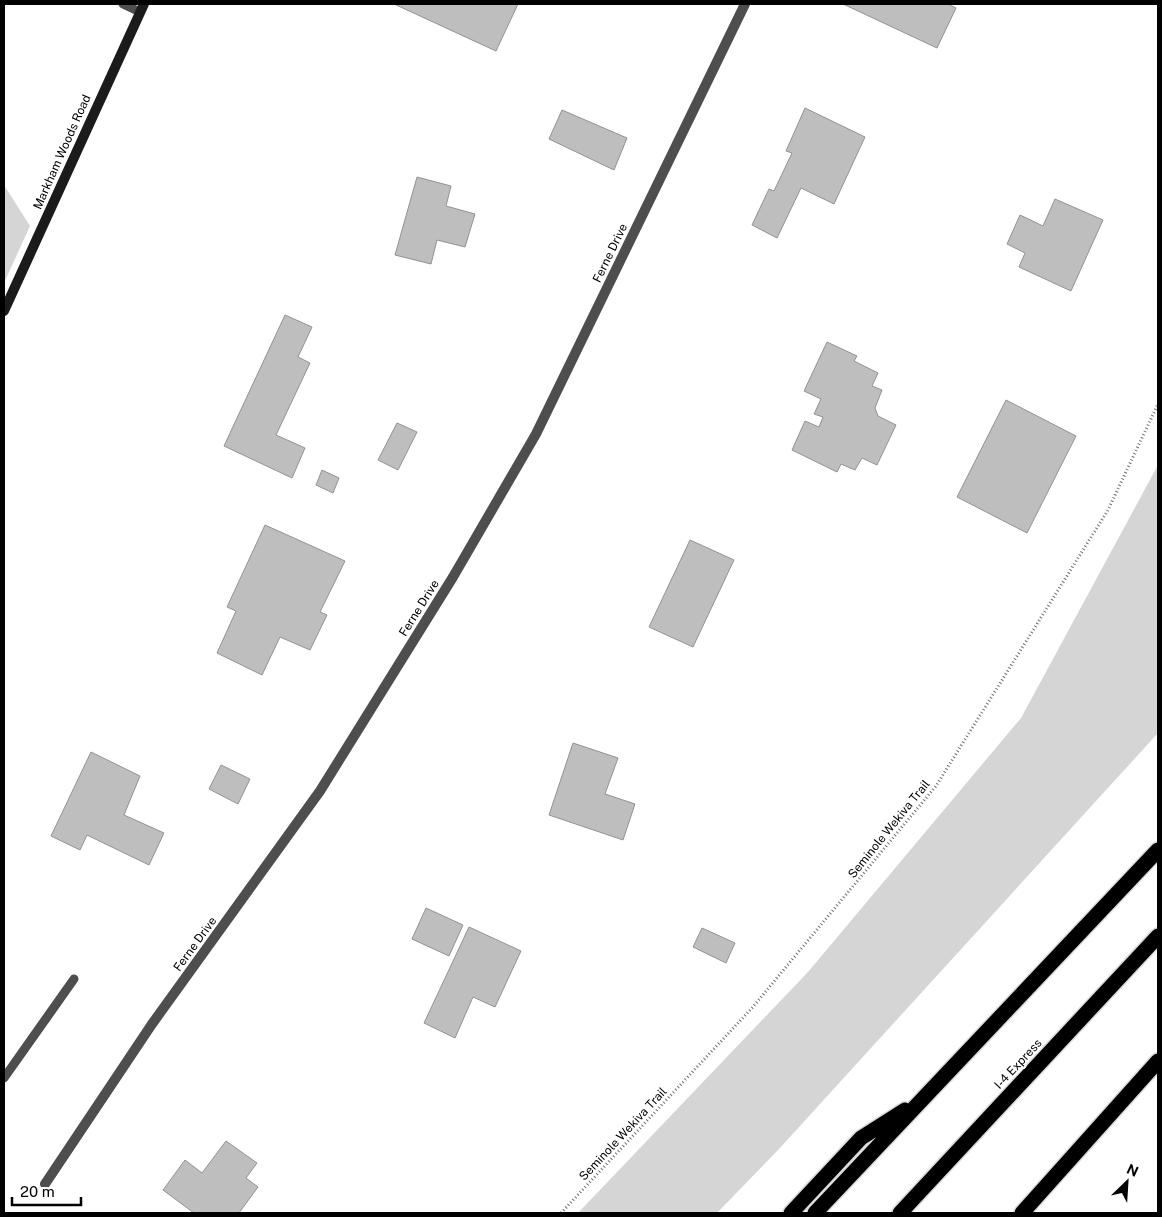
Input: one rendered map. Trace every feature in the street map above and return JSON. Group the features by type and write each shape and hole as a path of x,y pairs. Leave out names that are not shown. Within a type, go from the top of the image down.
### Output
{"highway":[{"path":"815,1213 1158,850"},
{"name":"I-4 Express","path":"900,1213 1158,936"},
{"path":"1022,1213 1158,1061"},
{"path":"791,1213 861,1138 925,1097"}],"main road":[{"name":"Markham Woods Road","path":"4,311 142,8"}],"street":[{"name":"Ferne Drive","path":"45,1184 152,1024 320,791 452,577 536,434 744,4"}],"lane":[{"path":"123,4 142,8"},
{"path":"4,1078 74,979"}],"path":[{"name":"Seminole Wekiva Trail","path":"562,1213 752,1008 936,786 1108,510 1158,404"}],"shaded area":[{"path":"4,185 30,226 4,283"},
{"path":"1158,465 1158,733 779,1149 717,1213 578,1213 808,972 1021,718"}],"building":[{"path":"394,4 518,4 496,51"},
{"path":"843,4 948,4 956,8 937,48"},
{"path":"805,108 865,137 834,204 801,188 777,238 752,225 769,189 774,191 792,153 786,151"},
{"path":"562,110 627,138 614,170 549,139"},
{"path":"417,177 451,186 446,206 475,214 465,247 437,240 431,264 395,255"},
{"path":"1055,199 1103,220 1071,291 1019,267 1025,253 1007,244 1020,215 1043,226"},
{"path":"285,315 312,327 298,357 310,363 276,435 305,448 292,478 224,446"},
{"path":"827,342 857,356 854,361 878,373 872,386 882,390 875,408 878,416 896,425 877,465 862,458 855,470 841,464 837,472 792,450 805,421 819,427 823,417 814,414 821,399 804,391"},
{"path":"1006,400 1076,436 1027,533 957,497"},
{"path":"397,423 417,432 398,470 378,460"},
{"path":"322,470 339,478 333,493 316,485"},
{"path":"265,525 345,561 320,612 327,615 310,650 280,637 262,675 217,653 236,611 227,607"},
{"path":"690,540 734,560 693,647 649,627"},
{"path":"573,743 618,758 605,794 635,804 623,840 549,815"},
{"path":"91,752 140,776 124,815 164,833 149,865 87,835 80,850 51,836"},
{"path":"221,765 250,779 238,804 209,789"},
{"path":"426,908 463,925 449,956 412,939"},
{"path":"469,927 521,951 495,1007 473,997 455,1038 424,1023"},
{"path":"702,928 735,943 726,963 693,947"},
{"path":"226,1141 257,1163 246,1178 258,1187 239,1213 194,1213 163,1190 185,1160 202,1173"}]}
